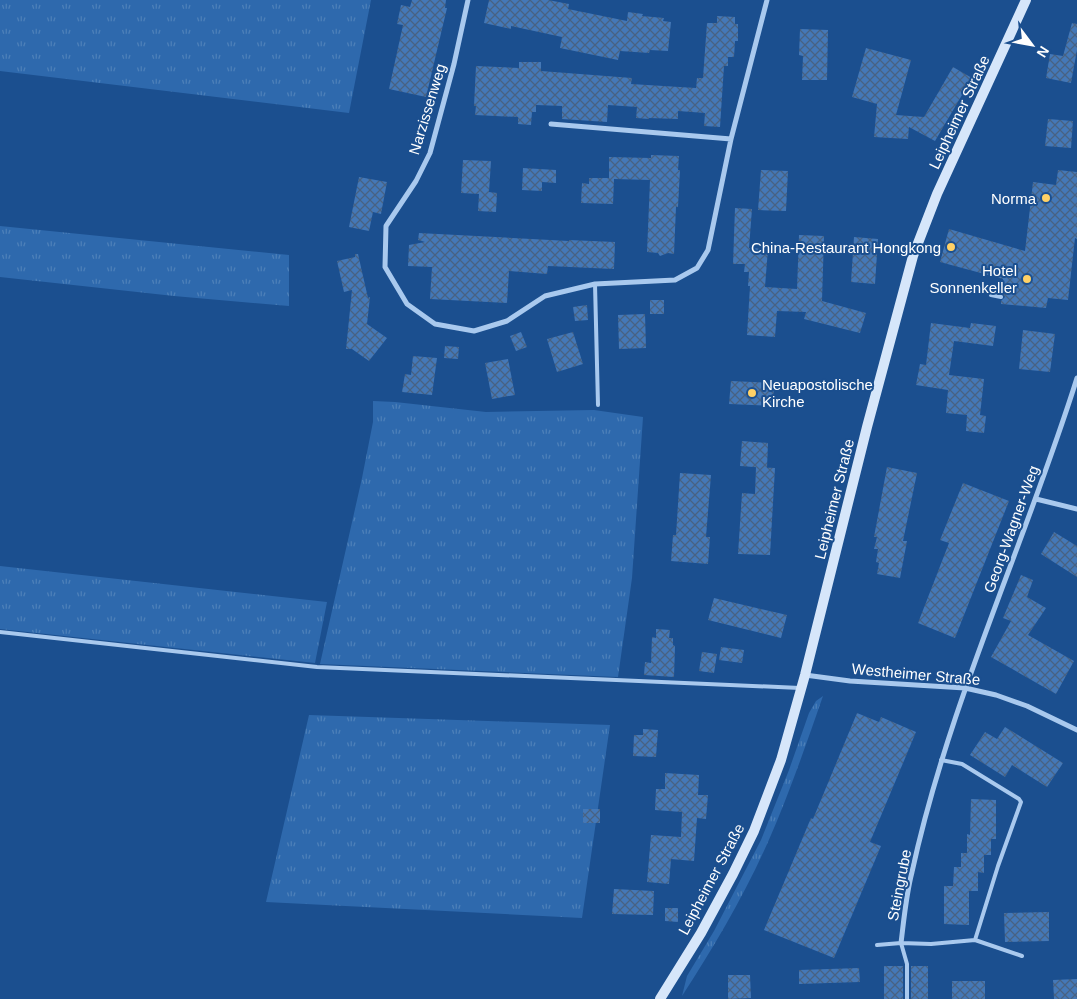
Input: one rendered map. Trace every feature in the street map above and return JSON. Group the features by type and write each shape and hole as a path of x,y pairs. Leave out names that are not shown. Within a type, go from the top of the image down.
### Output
{"main road":[{"name":"Leipheimer Straße","path":"660,999 701,933 733,874 754,831 781,760 806,675 864,441 913,256 937,194 1026,0"}],"street":[{"name":"Narzissenweg","path":"468,0 454,64 430,153 416,181 386,226 385,267 407,304 435,324 474,330 507,321 546,296 595,284 675,280 697,268 708,250 731,139 767,0"},
{"path":"551,124 731,139"},
{"name":"Georg-Wagner-Weg","path":"965,688 1036,499 1077,378"},
{"path":"1036,499 1077,509"},
{"name":"Westheimer Straße","path":"806,675 850,681 965,688 1004,698 1077,729"},
{"name":"Steingrube","path":"901,943 912,872 941,760 965,688"}],"lane":[{"path":"595,284 598,405"},
{"path":"991,295 1001,297"},
{"path":"0,632 317,667 802,688"},
{"path":"941,760 962,764 1019,798 1021,802 998,866 975,940"},
{"name":"Steingrube","path":"901,943 931,944 975,940 1022,956"},
{"path":"877,945 901,943 907,964 907,999"}],"green space":[{"path":"0,0 371,0 349,113 0,71"},
{"path":"0,226 289,255 289,306 174,296 0,277"},
{"path":"373,401 486,412 594,410 643,417 632,578 618,677 320,664 362,478 373,422"},
{"path":"0,566 327,602 315,663 0,629"},
{"path":"823,696 790,788 759,862 728,921 682,996 687,976 714,931 761,840 809,713 816,701"},
{"path":"309,715 610,725 582,918 266,902"}],"building":[{"path":"412,0 446,0 445,8 447,8 426,97 389,89 403,25 397,24 401,5 410,7"},
{"path":"489,0 548,0 569,4 568,9 627,21 628,12 643,14 642,16 664,18 663,21 671,22 668,51 650,50 649,53 620,51 618,60 560,48 562,37 511,26 511,29 484,23"},
{"path":"717,16 735,17 735,24 738,24 738,41 735,41 734,57 728,57 728,66 724,66 720,127 704,126 705,113 678,111 678,119 636,118 637,107 608,105 607,122 562,119 562,106 536,105 536,112 532,112 531,125 518,124 518,117 475,115 476,66 519,68 519,62 541,62 541,71 632,78 631,84 696,88 697,78 703,78 707,23 717,23"},
{"path":"1072,23 1077,24 1077,50 1071,83 1046,78 1050,54 1063,56"},
{"path":"800,29 828,30 827,80 802,80 803,56 799,55"},
{"path":"866,48 911,60 896,115 924,117 953,67 972,78 935,141 909,127 908,139 874,137 877,104 852,97"},
{"path":"1048,119 1073,121 1071,148 1045,146"},
{"path":"651,155 679,156 678,170 680,170 674,254 668,253 660,256 658,253 647,252 650,180 614,179 613,204 581,203 582,183 589,184 589,178 609,178 609,157 651,158"},
{"path":"463,160 491,161 489,192 497,193 496,212 478,211 479,194 461,193"},
{"path":"523,168 556,170 556,183 542,182 542,191 522,190"},
{"path":"761,170 788,171 786,211 758,210"},
{"path":"1058,170 1077,172 1077,239 1075,238 1068,300 1048,298 1046,308 1001,304 1005,297 1002,293 1003,279 940,262 949,229 1025,251 1033,182 1056,185"},
{"path":"359,177 387,182 381,214 373,212 369,231 349,227"},
{"path":"735,208 752,209 749,248 768,249 765,287 797,289 799,235 824,236 822,301 866,313 860,333 804,319 806,312 777,311 775,337 747,335 749,272 744,272 745,264 733,264"},
{"path":"419,233 615,242 614,269 548,266 547,274 509,271 507,303 430,299 432,267 408,266 409,245 425,242 418,240"},
{"path":"854,237 878,239 875,284 851,282"},
{"path":"355,254 358,254 368,298 370,297 367,324 387,338 369,361 352,349 346,349 352,290 344,292 337,261 355,257"},
{"path":"650,300 664,300 664,314 650,314"},
{"path":"587,305 588,320 575,321 573,307"},
{"path":"645,314 646,348 619,349 618,315"},
{"path":"931,323 970,328 971,323 996,326 993,346 954,341 949,375 984,379 980,415 986,416 984,433 966,431 967,415 946,413 948,390 916,385 920,364 926,365"},
{"path":"1023,330 1055,334 1050,372 1019,369"},
{"path":"521,332 527,347 516,351 510,336"},
{"path":"573,332 583,364 557,372 547,339"},
{"path":"445,346 459,347 458,359 444,358"},
{"path":"413,356 437,358 432,395 402,392 405,374 411,375"},
{"path":"508,359 515,395 492,399 485,363"},
{"name":"Neuapostolische Kirche","path":"731,381 774,383 773,406 729,404"},
{"path":"742,441 768,443 767,468 740,466"},
{"path":"756,467 775,468 770,555 738,554 742,493 755,494"},
{"path":"887,467 917,473 903,541 907,541 900,578 877,574 879,563 876,562 878,549 874,549 877,537 874,537"},
{"path":"680,473 711,475 706,537 710,537 708,564 671,561 673,535 676,535"},
{"path":"963,483 1009,501 955,638 918,623 949,543 940,540"},
{"path":"1054,532 1077,546 1077,577 1041,554"},
{"path":"1021,575 1033,580 1027,597 1046,608 1028,635 1074,661 1056,694 991,657 1011,621 1003,618"},
{"path":"714,598 787,615 781,638 708,620"},
{"path":"656,629 670,630 669,638 673,638 673,645 675,646 674,677 644,675 645,662 651,663 652,637 656,638"},
{"path":"721,647 744,650 742,663 719,660"},
{"path":"702,652 717,654 714,673 699,671"},
{"path":"857,713 879,722 881,717 916,732 870,842 881,846 834,958 764,930"},
{"path":"1005,727 1063,763 1047,787 1012,765 1005,777 970,755 985,732 997,739"},
{"path":"643,729 658,730 656,757 633,756 634,735 643,735"},
{"path":"665,773 699,775 698,795 708,795 706,819 697,818 694,861 671,859 669,884 647,882 651,835 681,837 682,812 655,810 656,789 665,789"},
{"path":"971,799 996,800 996,839 991,839 991,855 984,855 984,873 978,872 978,891 969,891 969,925 944,924 944,886 953,886 954,867 961,867 961,853 967,853 967,834 970,835"},
{"path":"583,809 600,809 600,823 583,823"},
{"path":"614,889 654,891 653,915 612,914"},
{"path":"665,908 678,908 678,922 665,921"},
{"path":"1049,912 1049,941 1005,942 1004,913"},
{"path":"884,966 903,966 903,999 884,999"},
{"path":"911,966 928,966 928,999 911,999"},
{"path":"859,968 860,982 799,984 799,970"},
{"path":"728,975 750,975 751,998 728,999"},
{"path":"1077,979 1077,999 1054,999 1053,980"},
{"path":"952,981 985,981 985,999 952,999"}],"place":[{"name":"Norma","path":"1046,198"},
{"name":"China-Restaurant Hongkong","path":"951,247"},
{"name":"Hotel Sonnenkeller","path":"1027,279"},
{"name":"Neuapostolische Kirche","path":"752,393"}]}
